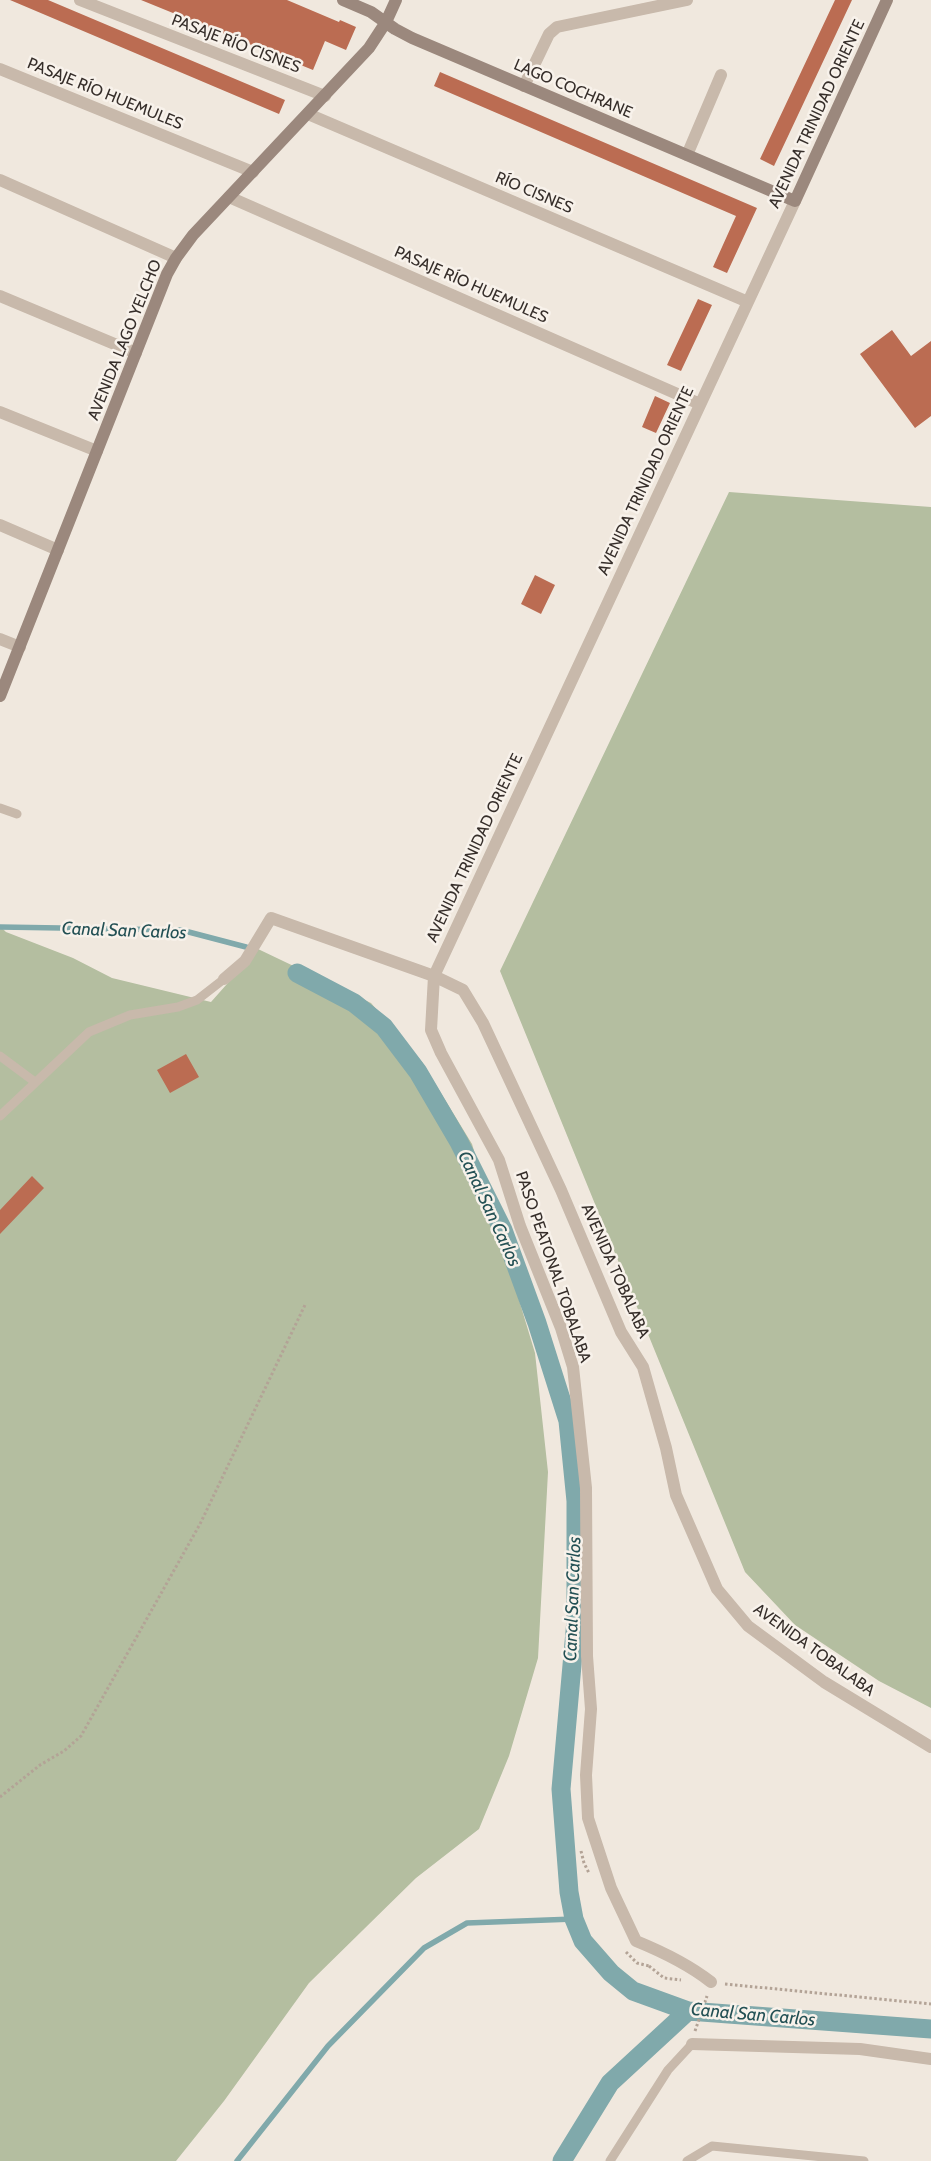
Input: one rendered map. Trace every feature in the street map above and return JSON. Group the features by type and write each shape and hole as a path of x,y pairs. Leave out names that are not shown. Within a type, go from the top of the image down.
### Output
{"street":[{"name":"PASAJE RÍO CISNES","path":"80,0 325,96"},
{"name":"LAGO COCHRANE","path":"344,0 371,12 412,38 795,201"},
{"name":"AVENIDA LAGO YELCHO","path":"0,696 136,353 176,258 193,235 369,48 386,22 396,0"},
{"path":"524,86 549,34 557,28 687,0"},
{"name":"AVENIDA TRINIDAD ORIENTE","path":"434,976 887,0"},
{"name":"PASAJE RÍO HUEMULES","path":"0,70 253,172"},
{"path":"687,155 721,75"},
{"name":"RÍO CISNES","path":"308,114 748,302"},
{"path":"0,180 176,258"},
{"name":"PASAJE RÍO HUEMULES","path":"229,196 700,404"},
{"path":"0,296 136,353"},
{"path":"0,412 97,451"},
{"path":"0,525 58,550"},
{"path":"0,639 20,647"},
{"name":"AVENIDA TOBALABA","path":"224,979 245,961 271,918 434,976 463,990 483,1023 561,1190 621,1332 643,1367 666,1448 676,1495 717,1589 748,1626 756,1632 824,1682 931,1747"},
{"name":"PASO PEATONAL TOBALABA","path":"434,976 430,1030 499,1160 520,1226 561,1328 572,1367 586,1488 587,1656 591,1709 586,1775 588,1818 611,1888 636,1941 696,1970 710,1986"},
{"path":"692,2044 860,2049 931,2059"}],"lane":[{"path":"0,808 17,814"},
{"path":"0,1116 89,1032 130,1015 178,1007 197,1000 224,979"},
{"path":"0,1056 35,1082"},
{"path":"610,2161 668,2070 692,2044"},
{"path":"687,2161 712,2146 864,2161"}],"path":[{"path":"0,1797 40,1765 64,1751 82,1736 200,1524 305,1305"},
{"path":"695,2030 710,1986 931,2004"}],"green space":[{"path":"729,492 931,507 931,1708 879,1681 795,1625 745,1572 500,971"},
{"path":"0,926 6,932 73,958 112,978 211,1002 258,949 371,1003 422,1062 472,1144 535,1353 548,1472 538,1658 509,1756 479,1829 416,1878 309,1983 224,2101 176,2161 0,2161"}],"building":[{"path":"10,0 48,0 285,100 279,114"},
{"path":"141,0 287,0 339,22 340,20 356,27 346,50 325,41 313,70"},
{"path":"835,0 852,0 774,166 760,159"},
{"path":"440,72 757,208 727,273 713,267 736,216 434,86"},
{"path":"698,299 712,305 681,371 667,365"},
{"path":"892,330 911,356 931,341 931,416 915,428 860,354"},
{"path":"655,396 670,403 656,433 642,427"},
{"path":"535,575 555,585 541,614 521,604"},
{"path":"186,1054 199,1077 170,1093 157,1070"},
{"path":"32,1176 44,1188 0,1234 0,1210"}],"waterway":[{"name":"Canal San Carlos","path":"0,927 181,930 246,947"},
{"name":"Canal San Carlos","path":"297,973 354,1003 384,1027 418,1072 459,1142 503,1230 537,1323 568,1421 576,1501 576,1620 561,1789 569,1892 574,1919 583,1941 611,1973 633,1991 688,2011 931,2029"},
{"path":"237,2161 328,2046 424,1948 467,1923 574,1919"},
{"path":"562,2161 610,2083 688,2011"}]}
